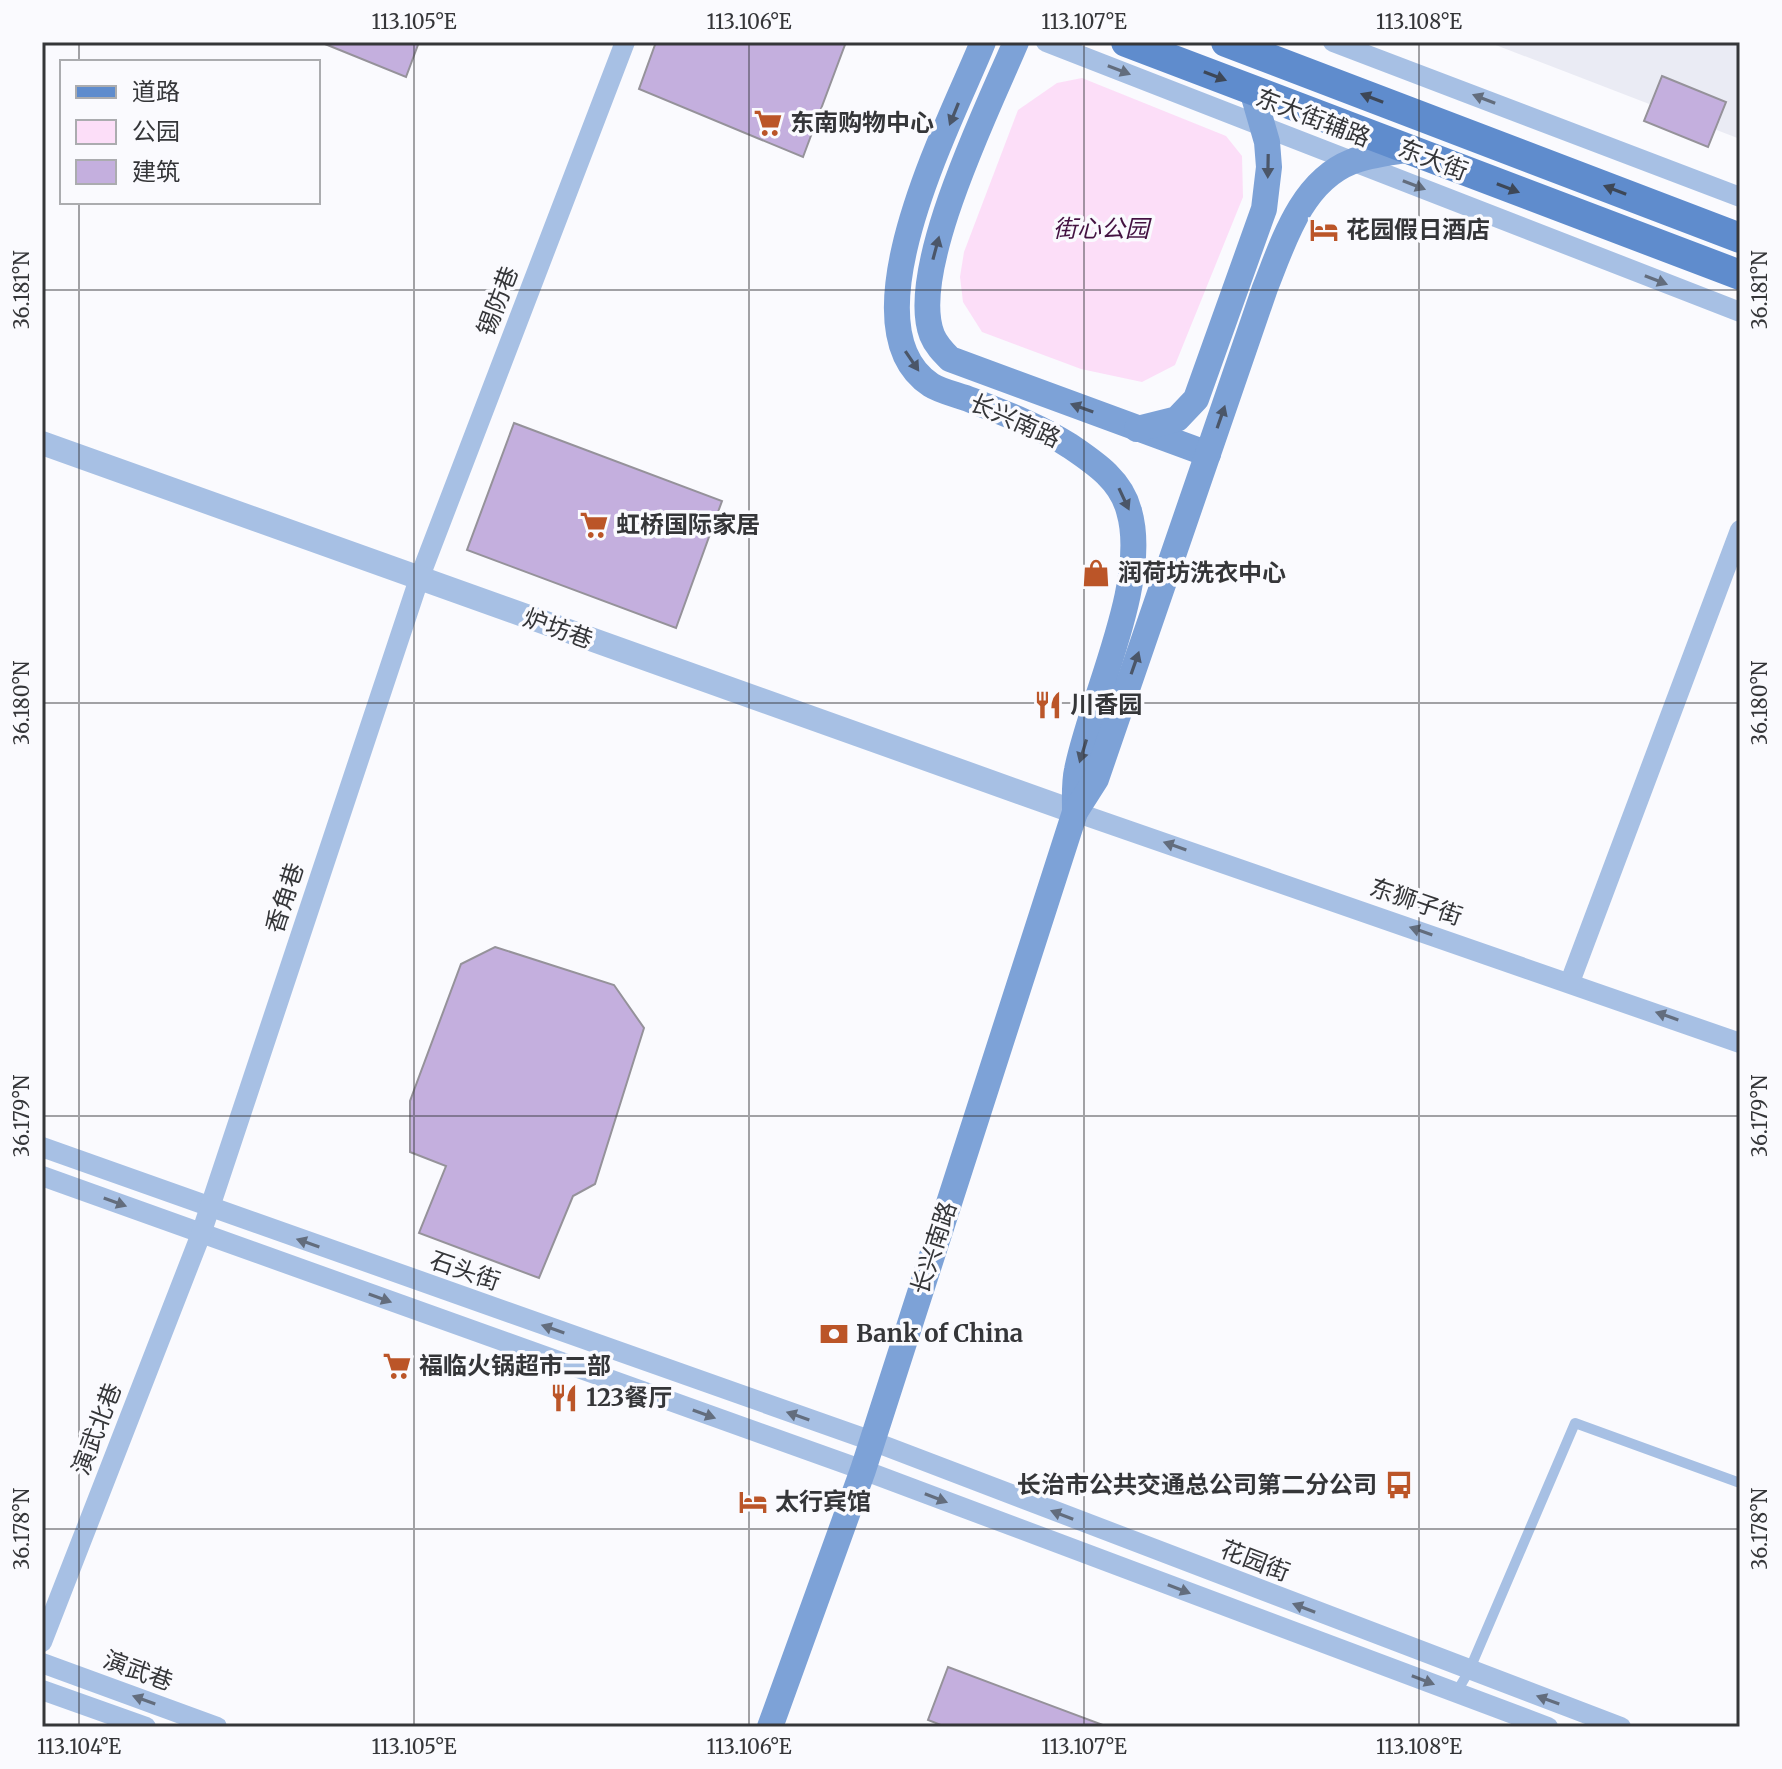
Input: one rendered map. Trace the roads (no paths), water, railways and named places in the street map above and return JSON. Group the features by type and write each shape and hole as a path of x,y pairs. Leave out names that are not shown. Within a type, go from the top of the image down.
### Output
{"main road":[{"name":"长兴南路","path":"983,42 913,213 902,251 896,315 901,344 913,365 931,385 1019,419 1062,441 1116,483 1130,511 1133,549 1125,600 1077,771 1075,812"},
{"name":"长兴南路","path":"1016,42 943,222 928,286 931,333 950,359 1208,454"},
{"name":"东大街","path":"1126,42 1740,275"},
{"name":"东大街","path":"1226,42 1740,238"},
{"path":"1137,429 1160,426 1177,419 1196,399 1264,209 1269,167 1263,126 1252,90"},
{"name":"长兴南路","path":"770,1727 863,1470 1075,812 1096,779 1291,223 1316,188 1352,161 1406,150"}],"street":[{"name":"锡防巷","path":"419,579 625,42"},
{"name":"东大街辅路","path":"1046,42 1740,312"},
{"path":"1333,42 1740,197"},
{"name":"炉坊巷","path":"42,443 1075,812"},
{"path":"1570,982 1740,530"},
{"name":"香角巷","path":"201,1234 419,579"},
{"name":"东狮子街","path":"1075,812 1740,1043"},
{"name":"石头街","path":"42,1147 872,1441"},
{"path":"42,1176 863,1470 1548,1727"},
{"name":"演武北巷","path":"42,1642 201,1234"},
{"name":"花园街","path":"872,1441 1621,1727"},
{"name":"演武巷","path":"42,1663 217,1727"},
{"name":"演武巷","path":"42,1690 146,1727"}],"lane":[{"path":"1456,1693 1469,1671 1575,1423 1740,1483"}],"place":[{"name":"东南购物中心","path":"768,123"},
{"name":"花园假日酒店","path":"1324,230"},
{"name":"虹桥国际家居","path":"594,525"},
{"name":"润荷坊洗衣中心","path":"1096,573"},
{"name":"川香园","path":"1048,705"},
{"name":"Bank of China","path":"834,1334"},
{"name":"福临火锅超市二部","path":"397,1366"},
{"name":"123餐厅","path":"564,1398"},
{"name":"长治市公共交通总公司第二分公司","path":"1399,1485"},
{"name":"太行宾馆","path":"753,1502"}],"park label":[{"name":"街心公园","path":"1101,229"}]}
